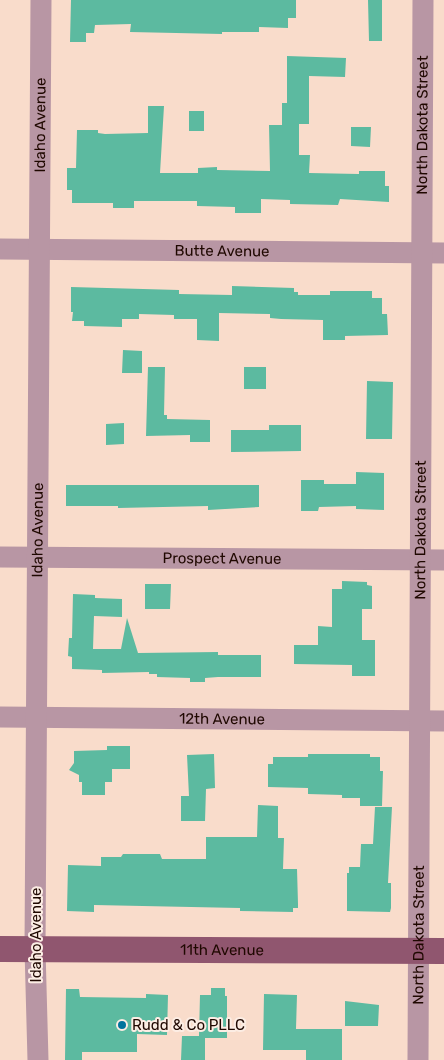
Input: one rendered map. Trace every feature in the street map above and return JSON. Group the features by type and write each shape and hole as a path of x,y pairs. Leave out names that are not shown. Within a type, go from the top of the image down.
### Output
{"main road":[{"name":"11th Avenue","path":"0,949 444,951"}],"street":[{"name":"Idaho Avenue","path":"38,1060 35,950 41,0"},
{"name":"North Dakota Street","path":"418,1060 418,721 423,0"},
{"name":"Butte Avenue","path":"0,249 444,253"},
{"name":"Prospect Avenue","path":"0,557 444,560"},
{"name":"12th Avenue","path":"0,717 444,721"}],"building":[{"path":"71,0 296,0 296,18 288,18 288,28 259,27 259,32 222,32 222,34 130,32 131,24 95,25 94,33 86,33 86,42 70,42"},
{"path":"368,0 382,0 382,41 369,41"},
{"path":"287,56 346,58 345,77 309,76 309,124 299,124 299,155 310,155 309,173 359,174 359,171 385,171 385,186 389,186 389,202 340,199 338,205 290,204 290,200 261,199 261,213 235,213 235,207 197,206 197,201 134,201 134,208 113,208 113,203 72,203 72,190 67,190 67,168 76,168 77,130 98,130 98,133 105,134 148,133 148,106 164,106 160,173 198,173 198,168 217,167 217,170 270,171 269,125 282,125 282,103 287,103"},
{"path":"189,111 204,111 204,131 189,131"},
{"path":"351,127 371,127 370,147 351,146"},
{"path":"232,286 294,288 294,292 298,292 298,295 330,295 330,291 372,291 372,298 382,298 382,314 387,314 388,335 345,336 345,340 323,340 323,320 270,318 270,314 219,313 219,341 197,340 197,319 174,319 174,315 139,314 139,319 122,319 122,327 84,326 84,321 72,321 71,287 179,290 179,294 232,295"},
{"path":"123,350 142,351 142,373 122,373"},
{"path":"148,367 165,367 164,415 167,415 167,419 210,420 210,442 190,442 190,435 146,436"},
{"path":"244,367 266,367 266,389 244,389"},
{"path":"367,381 393,382 392,439 366,439"},
{"path":"124,423 124,444 106,445 106,424"},
{"path":"269,425 301,425 301,451 231,452 231,430 269,430"},
{"path":"356,472 384,473 384,510 356,509 356,506 319,507 318,511 301,511 301,480 324,480 324,484 356,484"},
{"path":"66,485 259,485 259,507 208,510 208,506 118,508 118,506 66,506"},
{"path":"342,581 367,582 367,585 372,586 372,609 362,609 362,640 375,640 375,676 352,676 352,665 294,664 294,645 318,645 318,626 332,627 332,589 342,589"},
{"path":"145,584 171,584 170,609 145,609"},
{"path":"73,594 95,595 95,598 122,599 122,617 94,616 93,649 121,649 127,618 138,653 218,652 218,655 261,655 261,677 218,677 205,678 205,682 190,682 190,678 157,677 157,674 149,674 149,672 102,673 102,670 72,669 72,657 68,656 69,638 72,638"},
{"path":"107,746 130,746 130,769 112,769 112,782 105,782 105,795 82,795 82,782 79,782 79,775 69,770 74,763 74,751 107,750"},
{"path":"214,754 215,788 206,789 205,821 181,821 181,796 189,796 187,755"},
{"path":"308,754 370,754 370,757 380,757 380,771 383,771 382,806 360,806 360,798 342,798 342,795 308,794 308,788 268,787 268,764 273,764 273,757 308,757"},
{"path":"258,805 278,806 278,838 284,838 283,869 297,869 298,908 293,908 293,912 240,911 240,908 94,905 94,912 67,911 68,865 101,866 101,857 121,857 123,854 160,854 162,859 206,859 206,837 257,837"},
{"path":"375,807 392,807 388,883 391,883 390,912 347,911 347,873 349,873 349,867 360,867 361,844 373,844"},
{"path":"211,988 225,988 225,996 227,996 227,1038 205,1038 205,1060 181,1060 182,1036 199,1036 200,995 211,995"},
{"path":"66,989 79,989 80,997 146,998 146,994 168,995 167,1035 137,1034 137,1052 82,1052 82,1060 65,1060"},
{"path":"264,994 297,995 296,1029 342,1029 342,1060 306,1060 306,1050 263,1050"},
{"path":"345,1001 379,1005 378,1026 345,1026"}],"place":[{"name":"Rudd & Co PLLC","path":"122,1025"}]}
